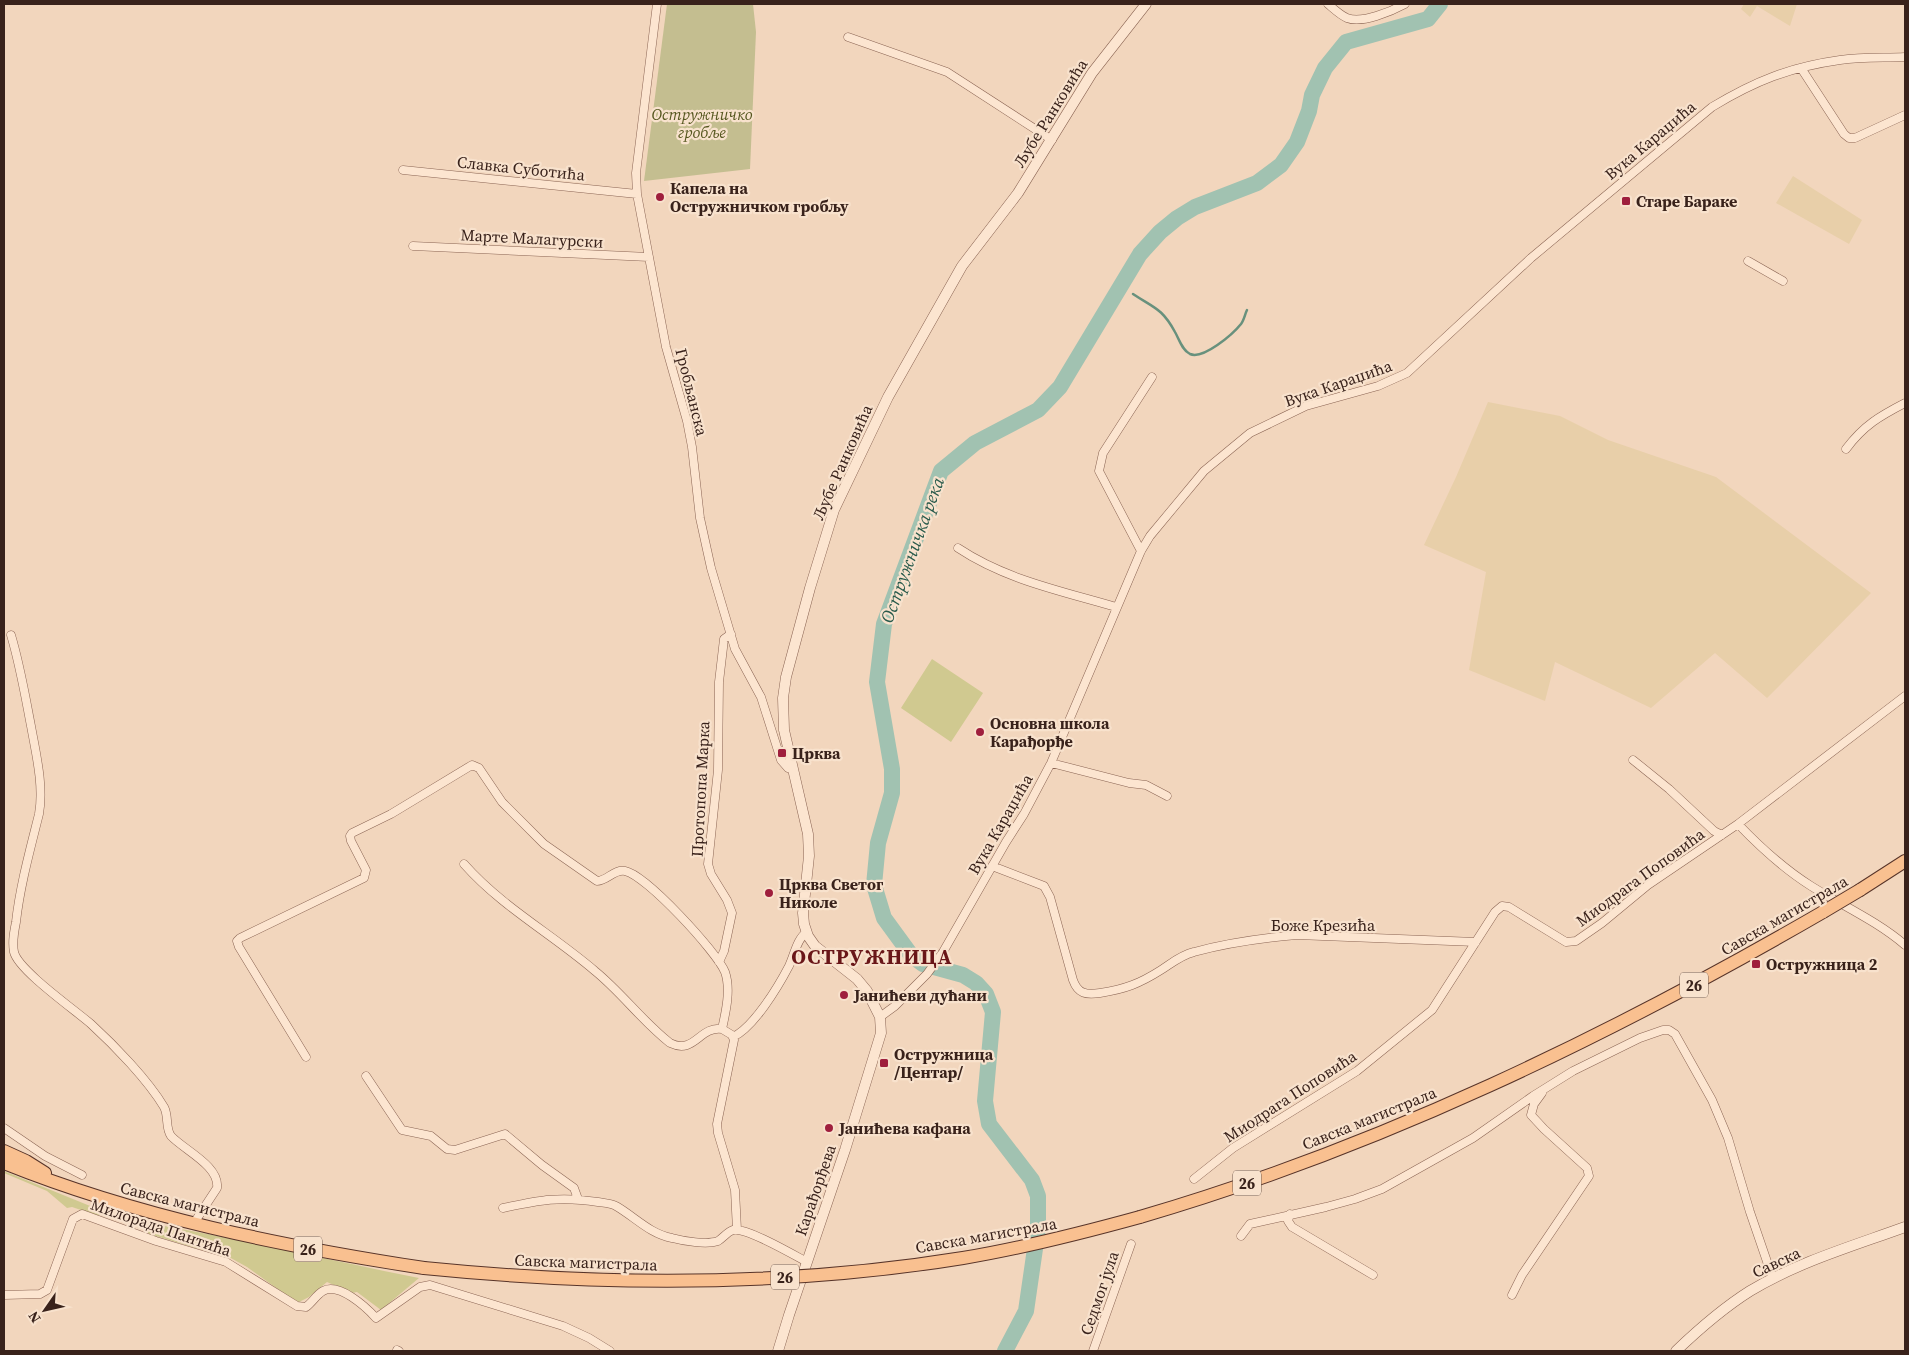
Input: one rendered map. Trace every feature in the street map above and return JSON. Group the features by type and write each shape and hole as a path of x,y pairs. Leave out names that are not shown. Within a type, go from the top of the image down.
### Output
{"main road":[{"name":"Савска магистрала","path":"4,1163 105,1200 194,1223 332,1254 424,1268 494,1275 630,1281 739,1280 860,1271 963,1258 1041,1243 1140,1217 1228,1189 1316,1158 1478,1090 1562,1052 1727,967 1860,890 1905,861"},
{"path":"4,1151 43,1171 59,1183"}],"street":[{"name":"Гробљанска","path":"657,4 636,173 637,194 666,347 687,421 692,446 700,518 715,581 739,658 761,697 781,760 788,768 793,769"},
{"name":"Љубе Ранковића","path":"880,1017 867,991 856,979 815,946 807,932 803,913 809,856 808,834 784,730 784,690 810,588 834,510 845,484 888,397 949,286 1018,193 1092,74 1146,4"},
{"path":"1328,4 1347,18 1356,19 1392,11 1405,4"},
{"path":"848,36 947,72 1052,140"},
{"name":"Вука Караџића","path":"880,1017 906,996 927,974 1024,814 1051,763 1141,551 1150,536 1204,471 1250,433 1306,406 1378,386 1408,373 1531,258 1712,107 1744,88 1775,75 1841,60 1905,57"},
{"path":"1801,68 1844,134 1849,138 1855,138 1905,115"},
{"name":"Славка Суботића","path":"403,170 637,194"},
{"name":"Марте Малагурски","path":"414,246 649,257"},
{"path":"1748,261 1783,281"},
{"path":"1141,551 1099,471 1103,453 1152,377"},
{"path":"1846,449 1866,426 1905,403"},
{"path":"958,548 993,568 1028,583 1116,607"},
{"name":"Протопопа Марка","path":"719,962 724,950 732,913 727,900 711,874 708,864 718,770 719,682 724,639 731,634"},
{"path":"11,635 21,670 35,750 40,802 39,814 18,900 13,943 14,954 19,963 33,977 93,1026 138,1074 165,1110 171,1136 209,1167 218,1183 218,1188 194,1223"},
{"name":"Миодрага Поповића","path":"1194,1179 1233,1148 1357,1071 1432,1010 1496,912 1502,906 1509,907 1566,942 1576,941 1602,923 1648,885 1738,824 1905,696"},
{"path":"1633,760 1714,831 1722,835"},
{"path":"1051,763 1121,781 1146,785 1166,796"},
{"path":"306,1057 237,941 364,878 366,870 351,841 350,836 352,833 391,814 469,766 475,766 482,772 502,802 544,844 597,881 624,871 639,878 686,922 726,973 727,984 722,1029"},
{"path":"1738,824 1752,839 1785,867 1836,901 1873,921 1905,945"},
{"path":"464,864 482,885 594,970 670,1043 676,1046 688,1046 709,1030 722,1029 733,1037 734,1044 722,1091 717,1128 735,1190 737,1230"},
{"name":"Боже Крезића","path":"992,866 1044,886 1050,897 1073,980 1078,990 1084,994 1124,989 1160,971 1181,957 1195,952 1269,938 1297,935 1476,942"},
{"path":"733,1037 742,1032 761,1009 784,974 801,937 807,932"},
{"name":"Карађорђева","path":"778,1351 880,1038 880,1017"},
{"path":"1241,1236 1250,1224 1348,1201 1382,1189 1473,1138 1573,1071 1640,1038 1663,1030 1672,1031 1712,1100 1728,1138 1773,1279"},
{"path":"366,1076 402,1130 431,1136 445,1148 455,1150 505,1134 542,1165 574,1188 578,1199"},
{"path":"1512,1295 1522,1275 1589,1176 1587,1168 1531,1115 1537,1098 1547,1088"},
{"path":"4,1128 45,1156 82,1175"},
{"path":"503,1208 548,1199 578,1199 612,1204 648,1228 670,1238 693,1242 716,1242 730,1232 737,1230 759,1237 807,1262"},
{"name":"Милорада Пантића","path":"4,1295 40,1294 47,1290 73,1219 82,1214 156,1242 226,1262 297,1306 306,1307 324,1290 334,1289 354,1299 376,1318 420,1287 430,1285 562,1326 589,1338 610,1351"},
{"path":"1290,1214 1288,1221 1292,1227 1373,1275"},
{"name":"Савска","path":"1676,1351 1716,1315 1750,1291 1793,1269 1905,1227"},
{"name":"Седмог јула","path":"1093,1351 1131,1244"}],"shaded area":[{"path":"1744,4 1797,4 1790,26 1757,6 1750,17 1741,9"},
{"path":"1793,176 1862,220 1849,244 1776,203"},
{"path":"1488,402 1560,416 1608,440 1716,477 1871,593 1767,698 1715,653 1651,708 1555,662 1545,701 1469,670 1486,572 1424,545"},
{"path":"932,659 983,693 951,742 901,708"},
{"path":"4,1171 100,1210 99,1216 72,1207 67,1208 47,1191 4,1173"},
{"path":"141,1222 419,1278 381,1310 357,1292 352,1293 327,1282 309,1297 297,1303 247,1267 229,1257 149,1234"}],"green space":[{"name":"Остружничко гробље","path":"667,4 753,4 756,32 750,169 644,181"}],"waterway":[{"name":"Остружничка река","path":"1005,1351 1026,1311 1038,1228 1038,1196 1032,1180 989,1124 985,1101 993,1012 986,994 976,983 963,975 923,964 911,955 884,918 874,885 878,843 892,793 892,769 877,682 884,624 941,471 975,443 1038,410 1060,387 1140,254 1160,232 1177,218 1195,207 1257,183 1281,165 1297,142 1309,111 1312,95 1325,68 1346,42 1428,19 1440,4"},
{"path":"1133,294 1162,313 1185,350 1190,354 1196,355 1210,350 1231,334 1242,322 1247,310"}],"place":[{"name":"Капела на Остружничком гробљу","path":"660,197"},
{"name":"Старе Бараке","path":"1626,201"},
{"name":"Основна школа Карађорђе","path":"980,732"},
{"name":"Црква","path":"782,753"},
{"name":"Црква Светог Николе","path":"769,893"},
{"name":"Остружница 2","path":"1756,964"},
{"name":"Јанићеви дућани","path":"844,995"},
{"name":"Остружница /Центар/","path":"884,1063"},
{"name":"Јанићева кафана","path":"829,1128"}],"district":[{"name":"ОСТРУЖНИЦА","path":"872,956"}]}
